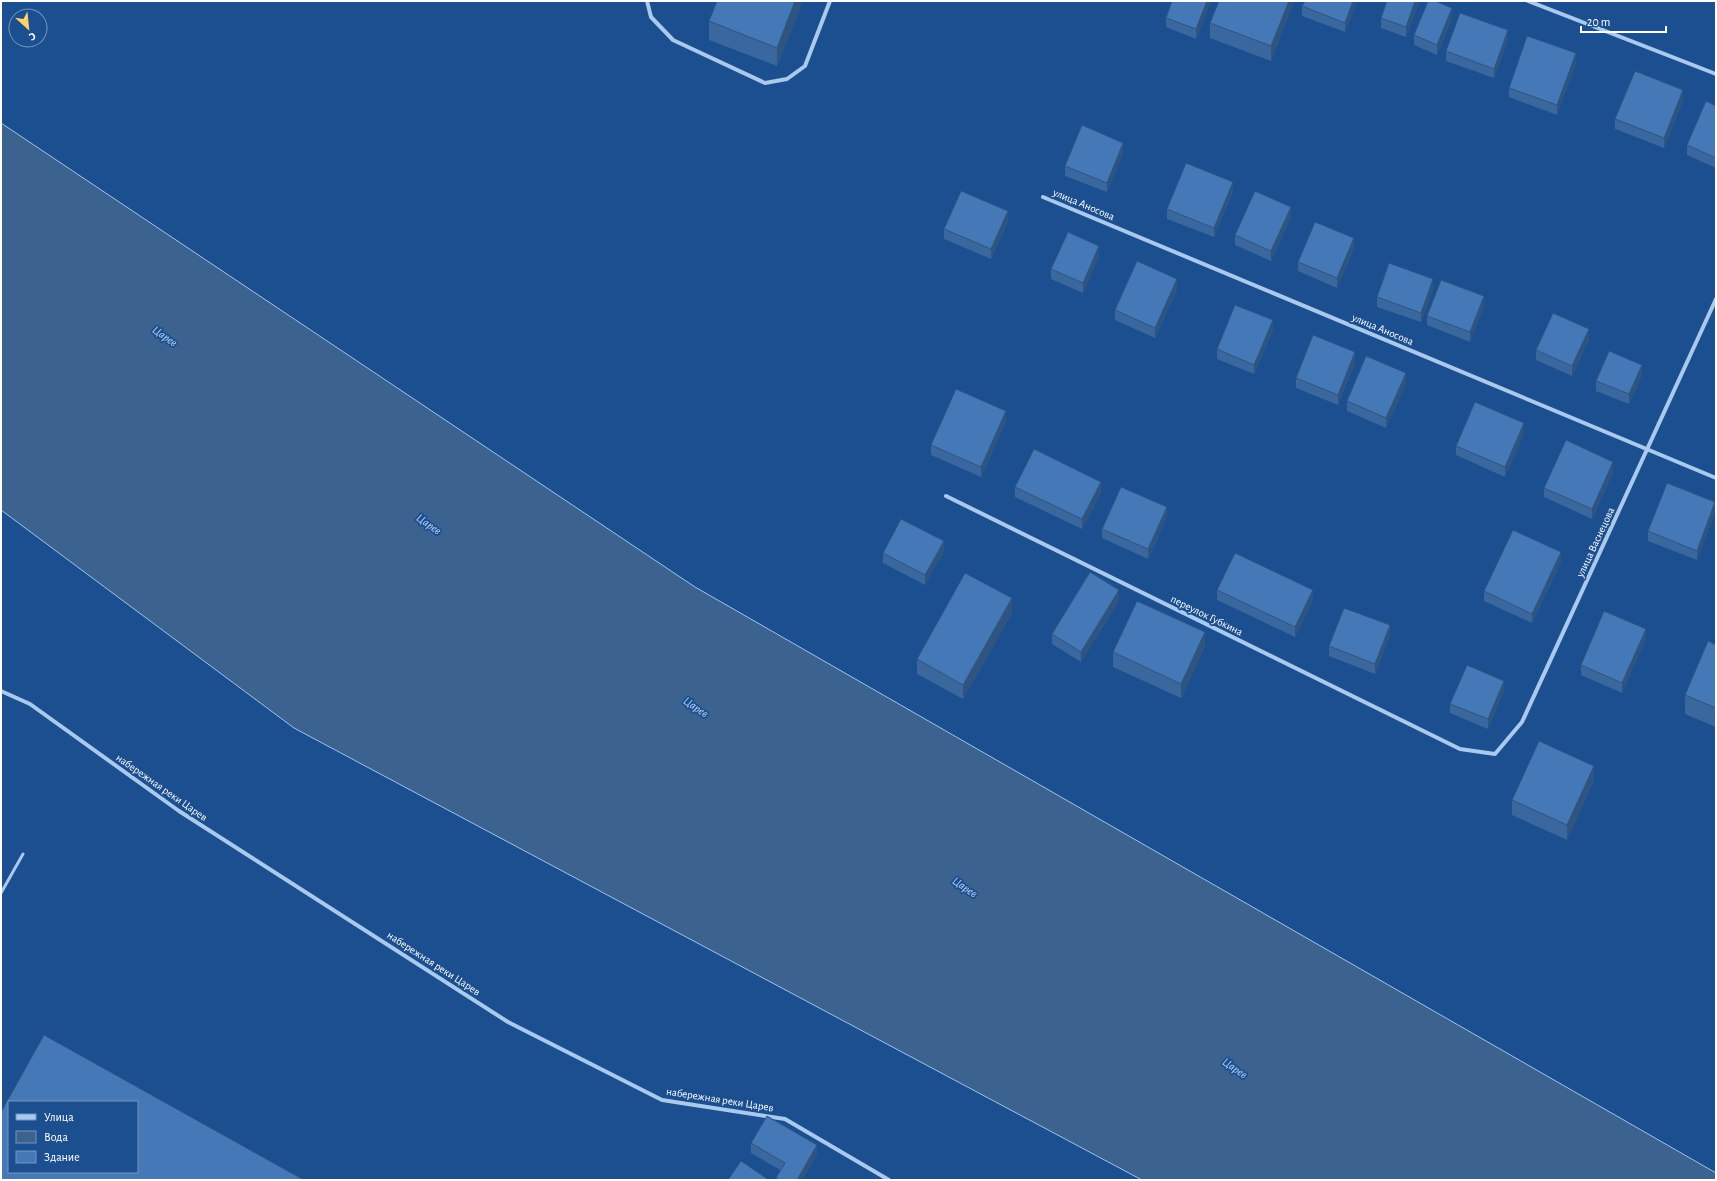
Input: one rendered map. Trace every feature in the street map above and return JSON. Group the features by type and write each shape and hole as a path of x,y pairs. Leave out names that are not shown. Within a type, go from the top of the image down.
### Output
{"street":[{"path":"647,1 651,17 673,40 765,83 787,79 805,66 830,1"},
{"path":"1528,1 1716,74"},
{"name":"улица Аносова","path":"1043,197 1716,478"},
{"name":"улица Васнецова","path":"1460,749 1495,754 1522,722 1716,299"},
{"name":"переулок Губкина","path":"946,496 1460,749"},
{"name":"набережная реки Царев","path":"1,691 30,704 179,812 508,1022 662,1100 785,1119 889,1180"}],"lane":[{"path":"1,893 23,854"}],"water":[{"name":"Царев","path":"1,123 695,587 1716,1173 1716,1180 1142,1180 294,728 1,510"}],"building":[{"path":"717,1 795,1 777,48 709,21"},
{"path":"1172,1 1207,1 1196,29 1166,18"},
{"path":"1219,1 1289,1 1271,46 1210,23"},
{"path":"1305,1 1353,1 1345,23 1302,6"},
{"path":"1387,1 1415,1 1406,27 1381,18"},
{"path":"1428,1 1435,1 1452,8 1437,45 1414,35"},
{"path":"1460,13 1508,30 1494,69 1446,51"},
{"path":"1527,36 1576,53 1557,105 1509,88"},
{"path":"1635,71 1683,90 1664,138 1615,119"},
{"path":"1706,101 1716,106 1716,158 1687,145"},
{"path":"1082,125 1123,143 1107,183 1065,166"},
{"path":"1186,163 1233,182 1214,228 1167,209"},
{"path":"961,191 1008,211 991,249 944,229"},
{"path":"1255,191 1291,207 1271,251 1235,235"},
{"path":"1315,222 1354,238 1337,278 1298,262"},
{"path":"1068,232 1099,246 1083,283 1051,269"},
{"path":"1137,261 1177,279 1155,328 1115,310"},
{"path":"1389,263 1433,279 1421,313 1377,297"},
{"path":"1441,280 1484,296 1470,332 1427,316"},
{"path":"1235,305 1273,320 1254,365 1217,349"},
{"path":"1553,313 1589,329 1572,366 1536,350"},
{"path":"1313,335 1355,352 1338,395 1296,378"},
{"path":"1609,351 1642,365 1629,394 1596,381"},
{"path":"1366,356 1406,373 1386,418 1347,401"},
{"path":"956,389 1006,411 981,467 931,445"},
{"path":"1475,402 1524,423 1505,467 1456,446"},
{"path":"1566,440 1613,462 1592,509 1544,488"},
{"path":"1034,449 1101,482 1082,519 1015,487"},
{"path":"1667,483 1715,502 1697,551 1648,531"},
{"path":"1121,487 1167,507 1148,549 1102,529"},
{"path":"901,519 944,541 925,575 883,553"},
{"path":"1513,530 1561,552 1532,614 1484,591"},
{"path":"1235,553 1313,590 1295,627 1217,590"},
{"path":"1090,572 1119,590 1081,652 1052,634"},
{"path":"965,573 1012,598 963,685 917,659"},
{"path":"1137,601 1205,632 1181,684 1113,652"},
{"path":"1344,608 1390,625 1375,664 1329,646"},
{"path":"1604,611 1646,629 1622,683 1581,665"},
{"path":"1708,641 1716,645 1716,708 1685,695"},
{"path":"1467,665 1504,681 1488,719 1450,704"},
{"path":"1539,741 1594,766 1567,825 1512,800"},
{"path":"44,1035 304,1180 1,1180 1,1112"},
{"path":"767,1116 817,1145 797,1180 780,1180 776,1178 785,1163 751,1143"},
{"path":"741,1161 769,1180 728,1180"}]}
